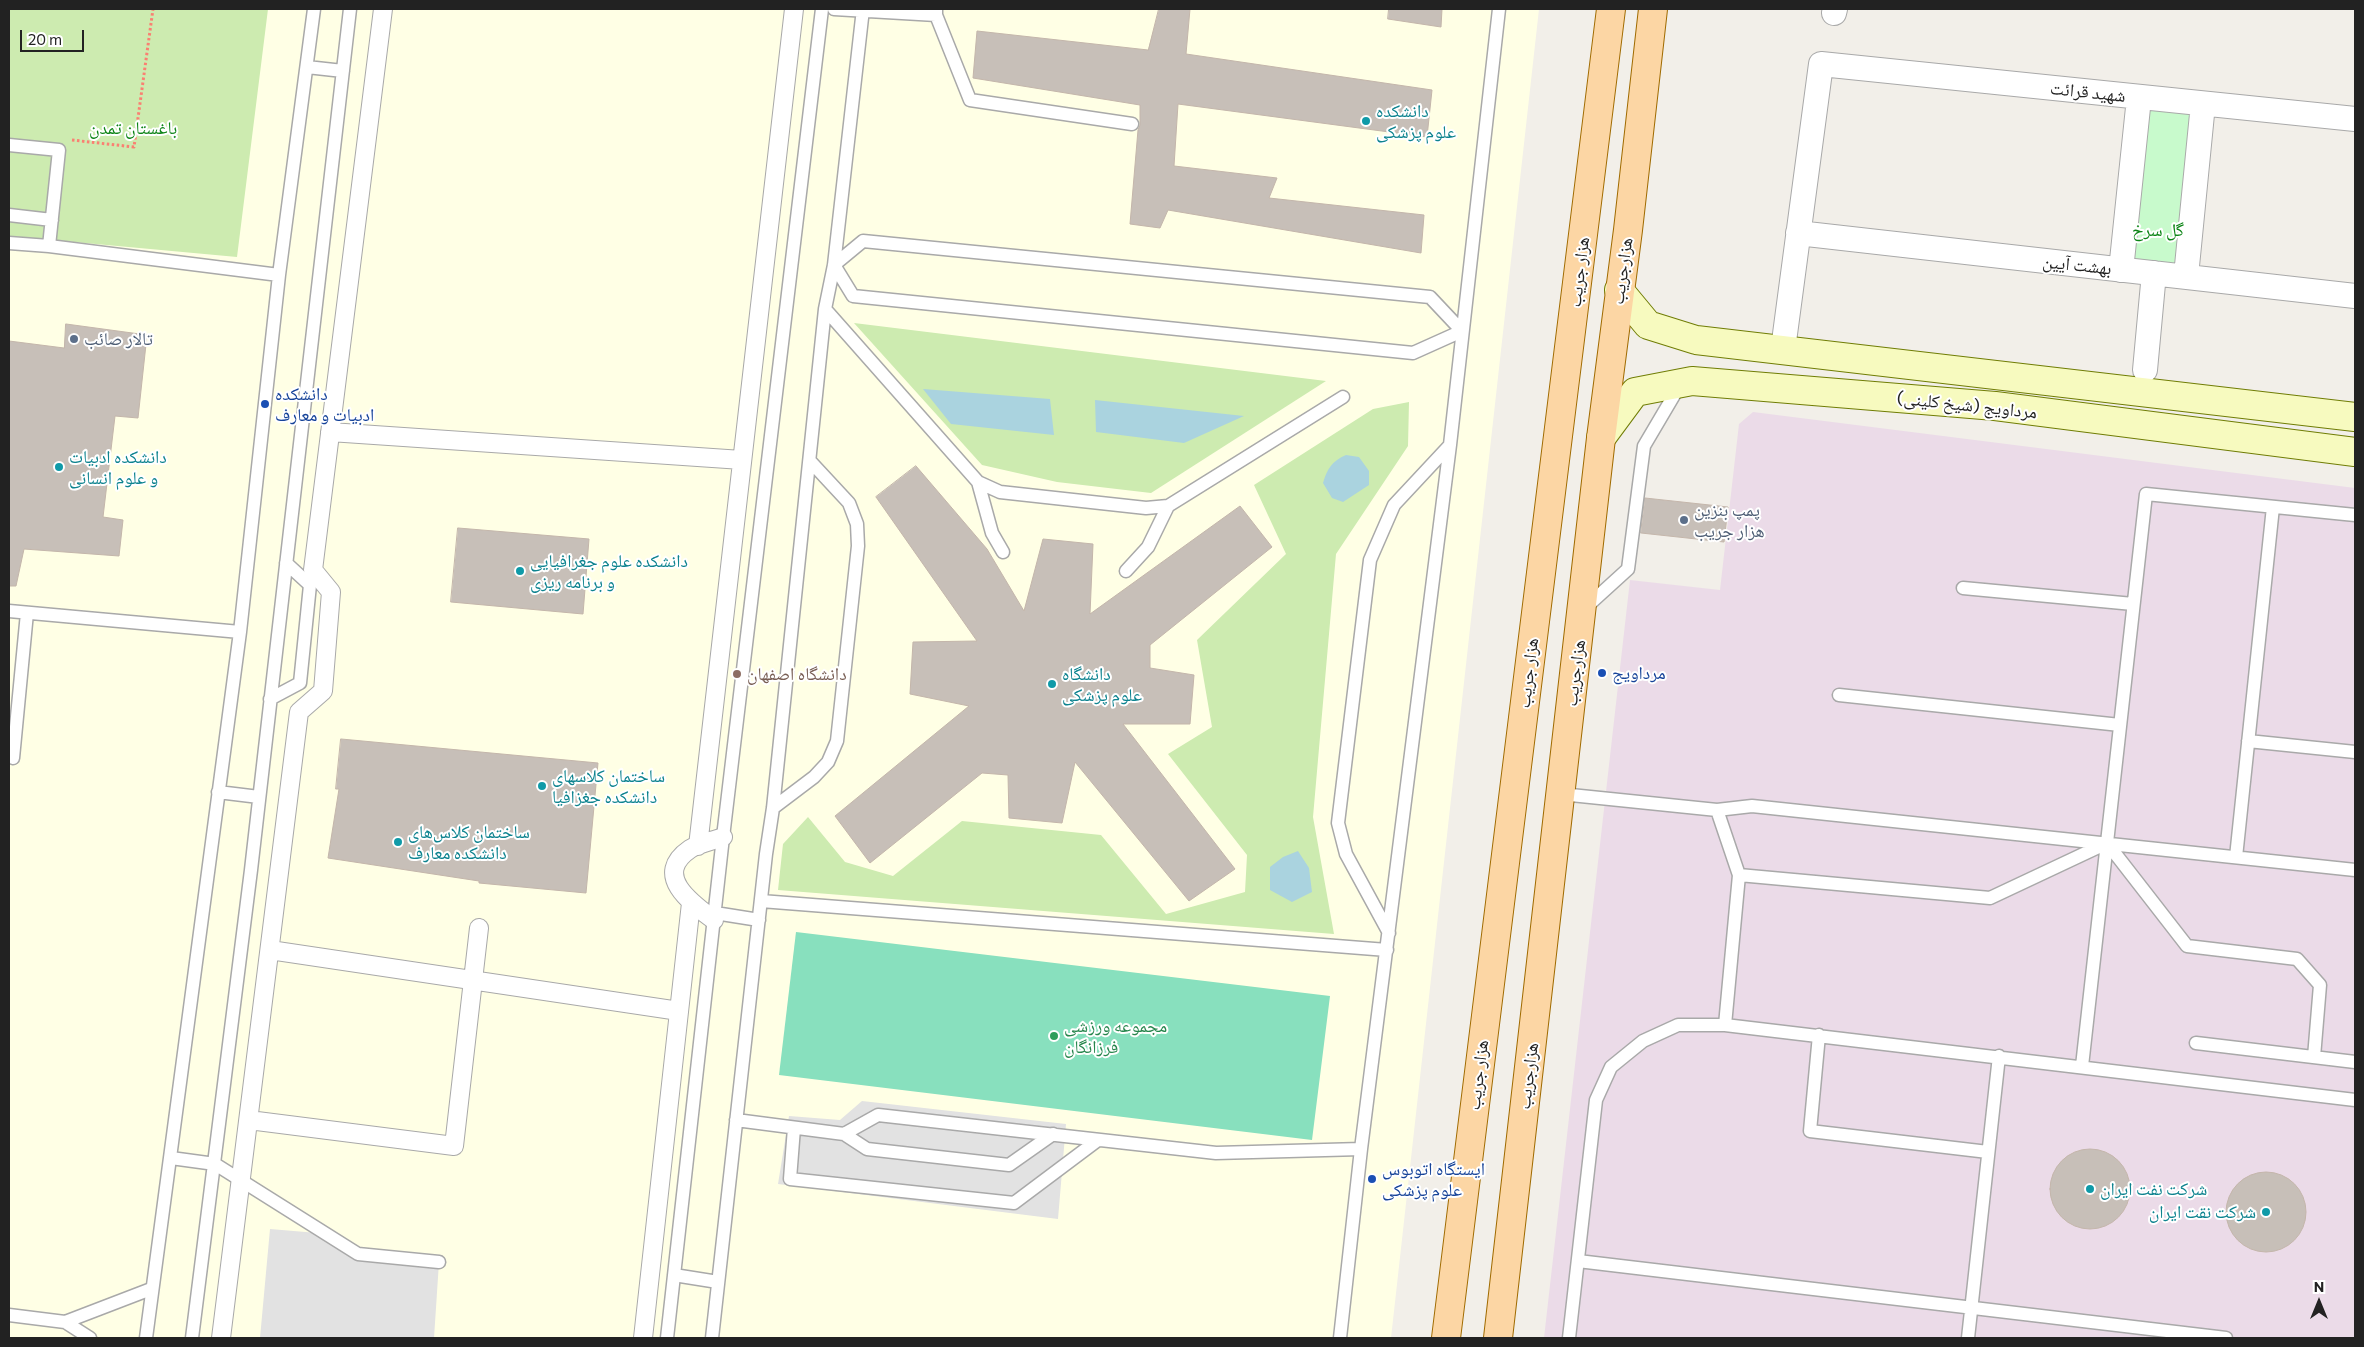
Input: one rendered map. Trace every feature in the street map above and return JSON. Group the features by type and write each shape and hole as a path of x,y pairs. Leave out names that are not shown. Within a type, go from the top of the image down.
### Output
{"main road":[{"name":"هزار جریب","path":"1446,1338 1612,9"},
{"name":"هزارجریب","path":"1498,1338 1601,438 1653,9"},
{"name":"مرداویج (شیخ کلینی)","path":"1619,290 1648,325 1696,340 2355,418"},
{"path":"1995,406 1999,375"},
{"name":"مرداویج (شیخ کلینی)","path":"1601,438 1635,392 1692,381 1995,406 2355,452"}],"street":[{"path":"221,1338 299,712 323,691 331,592 313,570 383,9"},
{"path":"698,846 794,9"},
{"name":"شهید قرائت","path":"1798,233 1821,64 2355,119"},
{"path":"2121,270 2139,98"},
{"path":"2186,276 2203,104"},
{"path":"1783,349 1798,233"},
{"name":"بهشت آیین","path":"1798,233 2355,296"},
{"path":"2144,370 2154,273"},
{"path":"330,432 742,460"},
{"path":"714,916 691,903 676,884 675,869 680,858 698,846 723,837"},
{"path":"643,1338 691,903"},
{"path":"249,1120 454,1146 479,928"},
{"path":"270,950 678,1012"}],"lane":[{"path":"146,1338 240,632 279,275 314,9"},
{"path":"192,1338 259,797 350,9"},
{"path":"667,1338 723,837 822,9"},
{"path":"834,9 936,12 970,100 1132,124"},
{"path":"1340,1338 1361,1149 1390,933 1450,445 1499,9"},
{"path":"712,1338 758,920 773,808 825,309 834,265 863,10"},
{"path":"306,67 343,71"},
{"path":"9,145 59,150 49,246"},
{"path":"9,215 52,220"},
{"path":"834,265 863,241 1430,297 1462,331"},
{"path":"9,242 279,275"},
{"path":"834,265 853,296 1413,353 1462,331"},
{"path":"825,309 978,482 1000,492 1146,508 1168,506 1343,397"},
{"path":"1582,611 1628,570 1644,446 1680,383"},
{"path":"1390,933 1346,854 1338,823 1370,560 1394,505 1450,445"},
{"path":"773,808 814,776 828,762 837,741 857,556 857,524 849,504 810,462"},
{"path":"978,482 992,533 1003,552"},
{"path":"2082,1066 2146,494 2355,515"},
{"path":"1126,571 1148,547 1168,506"},
{"path":"2236,857 2273,507"},
{"path":"270,699 300,683 310,585 286,563"},
{"path":"1963,588 2134,604"},
{"path":"9,611 240,632"},
{"path":"13,758 27,613"},
{"path":"1839,695 2120,725"},
{"path":"2248,740 2355,752"},
{"path":"218,792 259,797"},
{"path":"1560,794 1717,810 1752,806 2355,870"},
{"path":"1717,810 1739,875 1725,1025"},
{"path":"1739,875 1990,898 2107,843"},
{"path":"2107,843 2187,946 2297,958 2320,985 2314,1057"},
{"path":"761,901 1387,950"},
{"path":"714,916 758,920"},
{"path":"1569,1338 1596,1100 1611,1067 1643,1041 1678,1024 1725,1025 2355,1100"},
{"path":"1819,1036 1810,1131 1988,1152"},
{"path":"2196,1043 2355,1062"},
{"path":"1968,1338 1998,1056"},
{"path":"844,1134 878,1115 1216,1153 1361,1149"},
{"path":"736,1120 844,1134 867,1149 1009,1165 1053,1134"},
{"path":"794,1128 790,1179 1014,1203 1098,1140"},
{"path":"171,1158 215,1164 358,1254 439,1262"},
{"path":"1578,1261 2226,1338"},
{"path":"674,1275 718,1282"},
{"path":"65,1322 151,1290"},
{"path":"9,1315 65,1322 90,1338"}],"path":[{"path":"66,139 134,147 153,9"}],"shaded area":[{"name":"دانشگاه اصفهان","path":"9,9 1539,9 1391,1338 9,1338"},
{"path":"1753,412 2355,488 2355,1338 1544,1338 1630,580 1720,590 1739,424"},
{"path":"862,1101 1066,1124 1058,1219 778,1184 789,1116 840,1120"},
{"path":"270,1229 329,1234 358,1254 439,1262 434,1338 260,1338"}],"green space":[{"name":"باغستان تمدن","path":"9,9 268,9 237,257 9,236"},
{"name":"گل سرخ","path":"2139,98 2203,104 2186,276 2121,270"},
{"path":"854,323 1326,381 1151,493 1057,482 982,465"},
{"path":"1409,402 1408,446 1336,554 1313,817 1334,934 778,890 783,844 808,817 845,862 893,876 962,821 1101,835 1166,914 1245,892 1247,855 1168,754 1212,727 1197,640 1286,554 1254,485 1373,409"},
{"name":"مجموعه ورزشی فرزانگان","path":"796,932 1330,996 1312,1140 779,1075"}],"water":[{"path":"923,389 1050,399 1054,435 951,424"},
{"path":"1095,400 1244,416 1184,443 1096,432"},
{"path":"1346,455 1359,457 1369,471 1369,485 1343,502 1332,498 1323,483 1331,466"},
{"path":"1298,851 1309,868 1312,892 1292,902 1270,890 1270,867 1283,857"}],"building":[{"name":"دانشکده علوم پزشکی","path":"1159,9 1190,9 1186,54 1432,90 1427,137 1178,104 1174,166 1277,178 1269,198 1424,215 1421,253 1168,210 1160,228 1130,224 1140,125 1140,105 973,78 977,31 1148,50"},
{"path":"1389,9 1442,9 1441,27 1388,19"},
{"name":"دانشکده ادبیات و علوم انسانی","path":"66,324 147,335 138,418 115,416 103,517 123,520 119,556 24,549 16,586 9,586 9,341 64,348"},
{"name":"دانشگاه علوم پزشکی","path":"916,466 987,549 1024,611 1043,539 1093,544 1090,614 1240,506 1272,547 1150,645 1150,668 1194,675 1190,724 1123,724 1235,869 1189,901 1075,762 1062,823 1009,818 1008,775 982,773 870,863 835,816 969,706 910,694 913,642 977,641 876,497"},
{"name":"پمپ بنزین هزار جریب","path":"1645,498 1728,507 1724,542 1641,533"},
{"name":"دانشکده علوم جغرافیایی و برنامه ریزی","path":"458,528 589,539 583,614 451,602"},
{"path":"341,739 598,763 586,893 479,883 479,881 328,858 339,789 336,789"},
{"name":"شرکت نفت ایران","path":"2090,1149 2105,1152 2118,1161 2127,1174 2130,1189 2127,1204 2118,1217 2105,1226 2090,1229 2075,1226 2062,1217 2053,1204 2050,1189 2053,1174 2062,1161 2075,1152"},
{"name":"شرکت نقت ایران","path":"2258,1172 2274,1172 2295,1183 2306,1204 2306,1220 2295,1241 2274,1252 2258,1252 2244,1246 2232,1234 2226,1220 2226,1204 2232,1190 2244,1178"}],"place":[{"name":"دانشکده علوم پزشکی","path":"1366,121"},
{"name":"تالار صائب","path":"74,339"},
{"name":"دانشکده ادبیات و معارف","path":"265,404"},
{"name":"دانشکده ادبیات و علوم انسانی","path":"59,467"},
{"name":"پمپ بنزین هزار جریب","path":"1684,520"},
{"name":"دانشکده علوم جغرافیایی و برنامه ریزی","path":"520,571"},
{"name":"مرداویج","path":"1602,673"},
{"name":"دانشگاه اصفهان","path":"737,674"},
{"name":"دانشگاه علوم پزشکی","path":"1052,684"},
{"name":"ساختمان کلاسهای دانشکده جغزافیا","path":"542,786"},
{"name":"ساختمان کلاس‌های دانشکده معارف","path":"398,842"},
{"name":"مجموعه ورزشی فرزانگان","path":"1054,1036"},
{"name":"ایستگاه اتوبوس علوم پزشکی","path":"1372,1179"},
{"name":"شرکت نفت ایران","path":"2090,1189"},
{"name":"شرکت نقت ایران","path":"2266,1212"}]}
